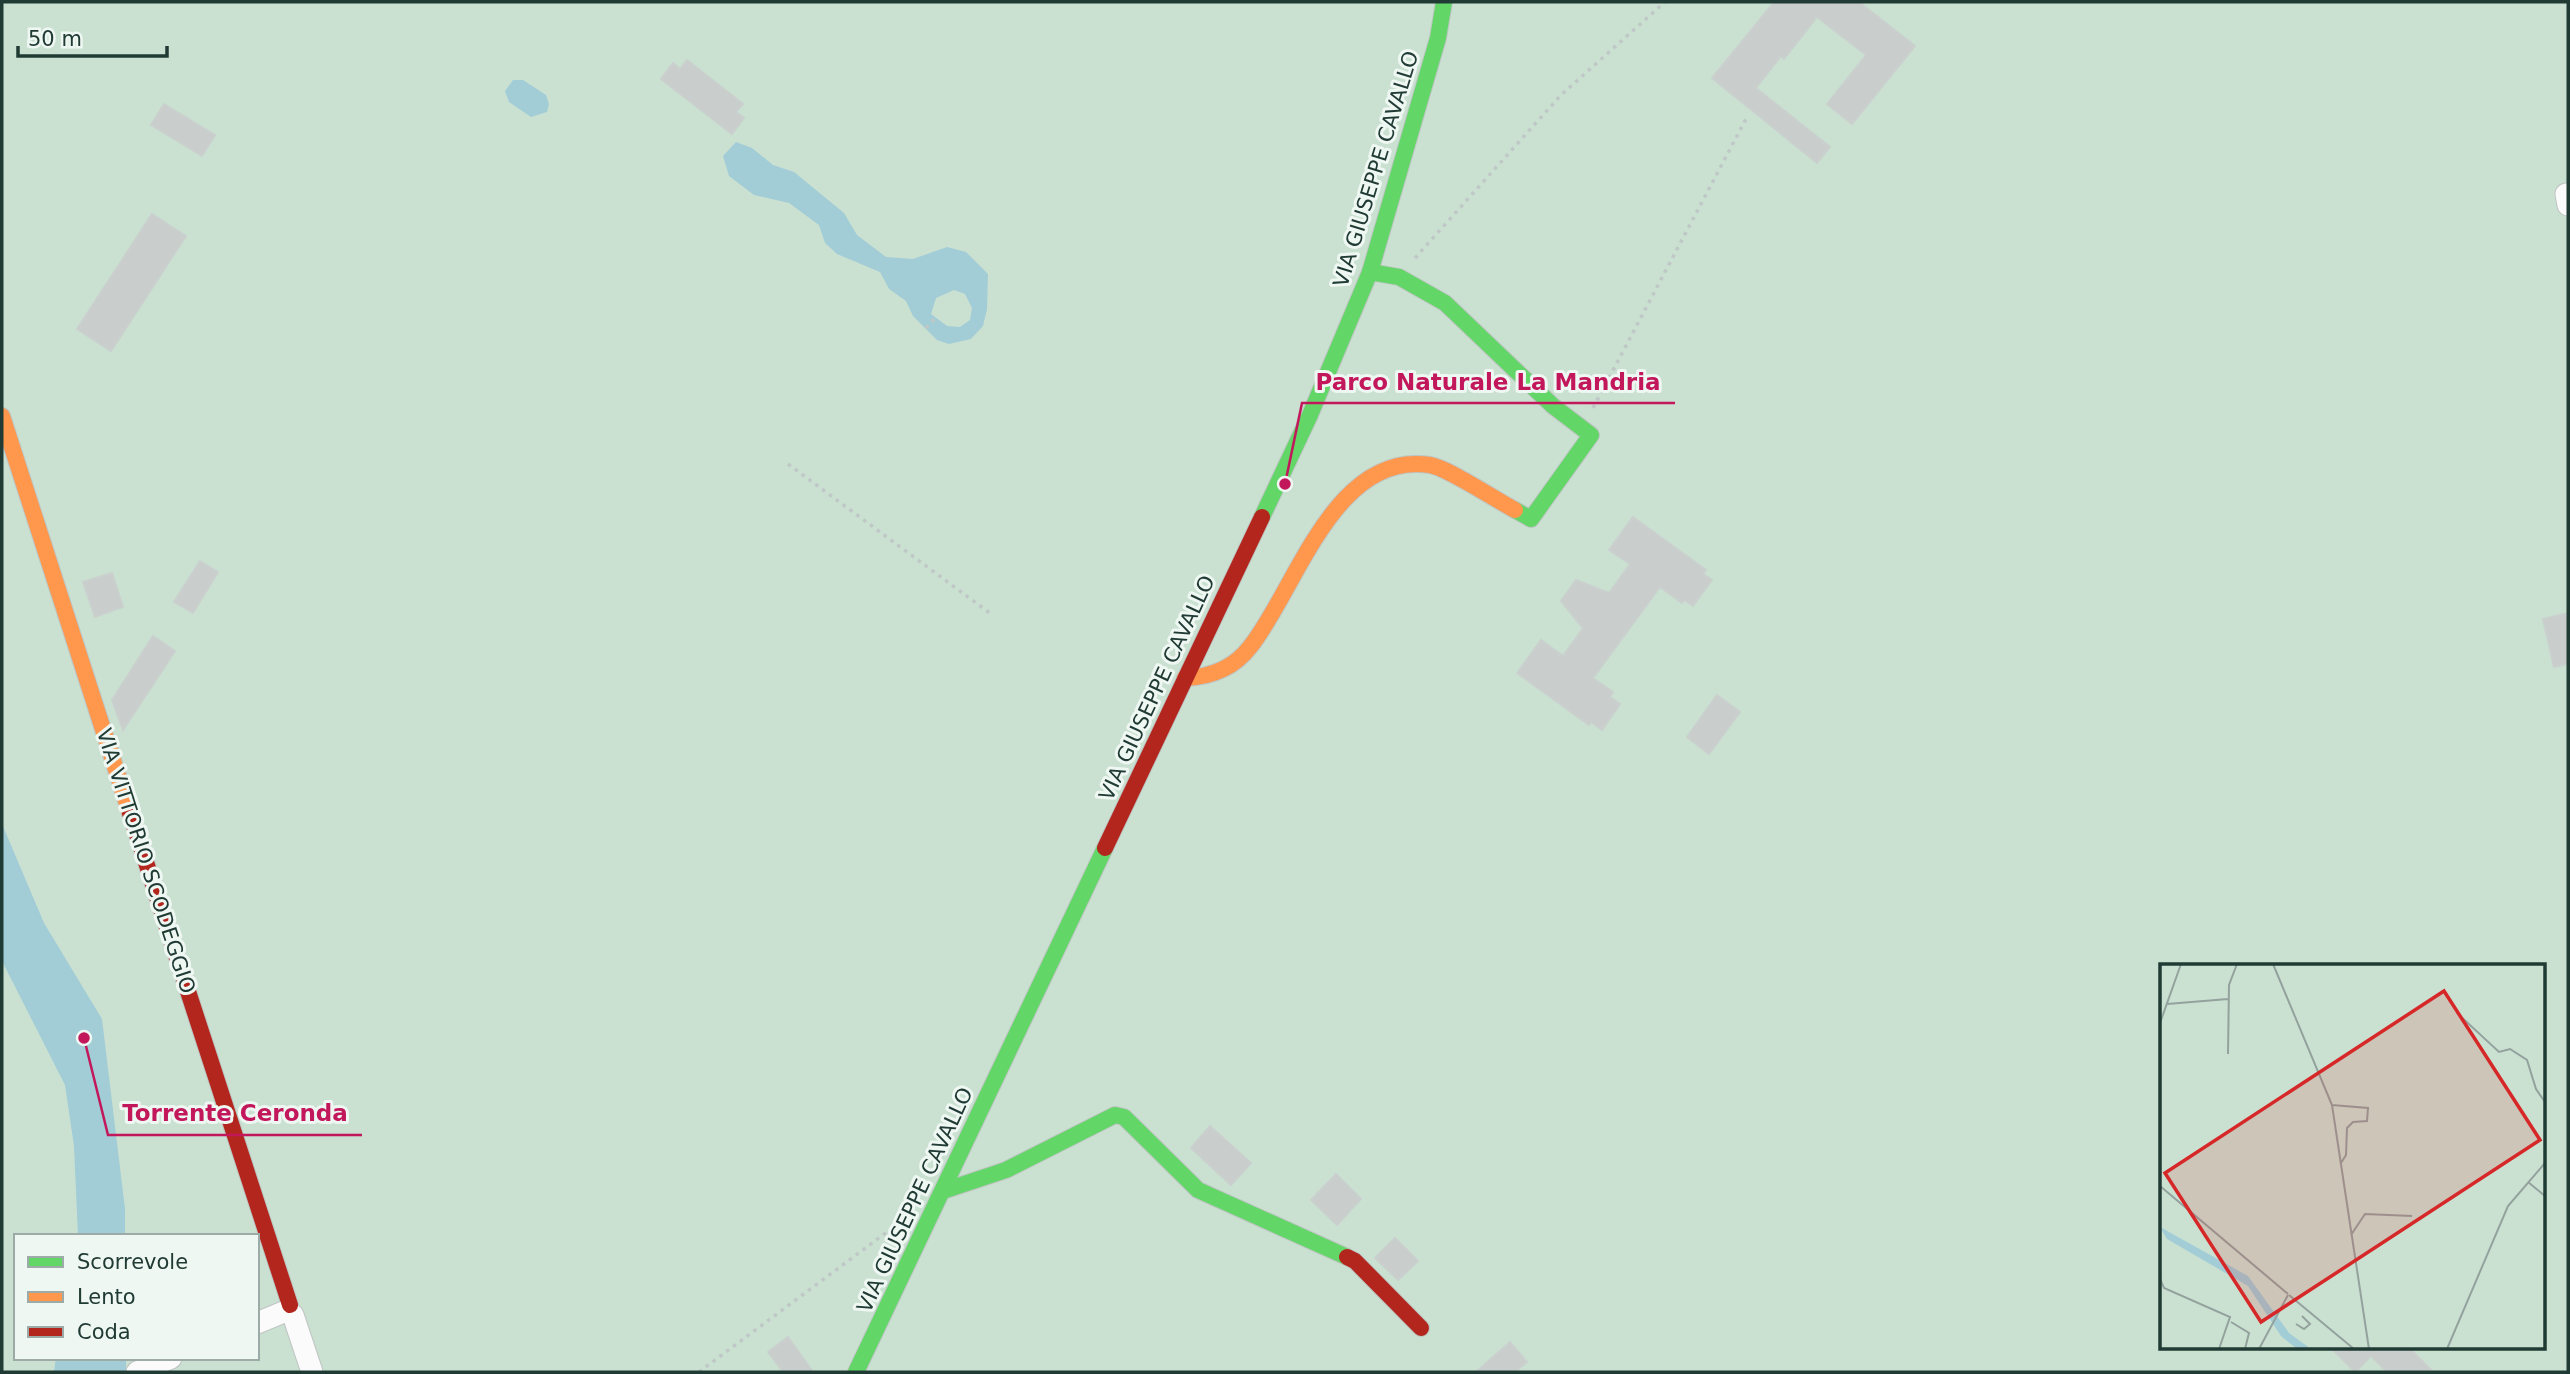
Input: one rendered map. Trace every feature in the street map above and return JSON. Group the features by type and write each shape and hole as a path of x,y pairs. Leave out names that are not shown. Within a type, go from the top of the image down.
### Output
{"street":[{"name":"VIA GIUSEPPE CAVALLO","path":"856,1372 1310,415 1370,272 1438,38 1444,2"},
{"path":"1185,678 1205,677 1228,667 1250,648 1315,536 1367,478 1397,466 1432,465 1531,519 1591,435 1553,406 1445,303 1399,276 1370,272"},
{"name":"VIA VITTORIO SCODEGGIO","path":"2,416 289,1310 312,1372"},
{"path":"943,1191 1006,1170 1115,1115 1124,1117 1198,1190 1355,1261 1421,1328"},
{"path":"259,1322 289,1310"},
{"path":"139,1371 166,1360"}],"path":[{"path":"1399,276 1562,95 1665,2"},
{"path":"1582,428 1747,117"},
{"path":"926,328 935,318"},
{"path":"788,464 991,614"},
{"path":"699,1372 909,1216"}],"green space":[{"path":"2,2 2568,2 2568,1372 2,1372"}],"water":[{"path":"513,80 523,80 546,95 549,104 547,112 531,117 509,102 505,91"},
{"path":"736,142 752,148 773,165 794,172 844,213 857,235 886,257 913,259 947,247 966,252 988,274 987,309 983,326 971,339 949,344 937,340 913,316 906,301 889,289 880,272 837,254 825,243 819,225 789,203 754,195 729,176 723,156","holes":["954,290 965,294 972,308 970,320 960,327 947,326 931,314 936,298"]},
{"path":"2,824 44,923 102,1019 125,1209 125,1234 78,1234 74,1146 65,1085 2,961"},
{"path":"56,1360 126,1360 126,1372 54,1372"}],"building":[{"path":"1774,2 1859,2 1915,46 1852,124 1827,104 1866,55 1817,17 1784,59 1781,56 1756,88 1830,147 1817,163 1712,78"},
{"path":"687,60 743,104 736,112 744,118 732,134 661,79 673,63 680,69"},
{"path":"164,104 215,135 202,156 151,125"},
{"path":"152,214 186,236 111,351 77,329"},
{"path":"1633,517 1706,570 1703,574 1712,580 1693,606 1684,600 1682,603 1660,587 1593,678 1613,692 1610,697 1620,704 1602,730 1591,722 1589,725 1517,673 1541,640 1563,656 1583,628 1561,601 1576,580 1609,593 1630,564 1609,550"},
{"path":"200,561 218,572 193,613 174,602"},
{"path":"112,573 123,607 95,617 83,582"},
{"path":"2568,613 2568,664 2554,667 2543,619"},
{"path":"153,636 175,651 123,730 112,700"},
{"path":"1717,695 1740,712 1709,754 1687,737"},
{"path":"1210,1126 1251,1163 1231,1185 1191,1148"},
{"path":"1336,1174 1361,1199 1337,1225 1311,1200"},
{"path":"1395,1238 1418,1261 1398,1280 1375,1258"},
{"path":"788,1337 813,1372 783,1372 768,1352"},
{"path":"1510,1342 1527,1362 1515,1372 1476,1372"},
{"path":"2333,1350 2411,1350 2433,1372 2387,1372 2371,1356 2355,1372"}],"traffic: fast":[{"path":"1262,517 1310,415 1370,272 1438,38 1444,2"},
{"path":"1370,272 1399,277 1445,303 1553,406 1591,435 1531,519 1515,510"},
{"path":"856,1372 1105,848"},
{"path":"943,1191 1006,1170 1115,1115 1124,1117 1198,1190 1347,1257"}],"traffic: slow":[{"path":"2,416 130,813"},
{"path":"1185,678 1221,670 1244,654 1267,622 1321,529 1343,501 1368,479 1397,466 1430,465 1460,478 1515,510"}],"traffic: jam":[{"path":"1105,848 1262,517"},
{"path":"130,813 290,1305"},
{"path":"1347,1257 1355,1261 1421,1328"}],"place":[{"name":"Parco Naturale La Mandria","path":"1285,484"},
{"name":"Torrente Ceronda","path":"84,1038"}]}
